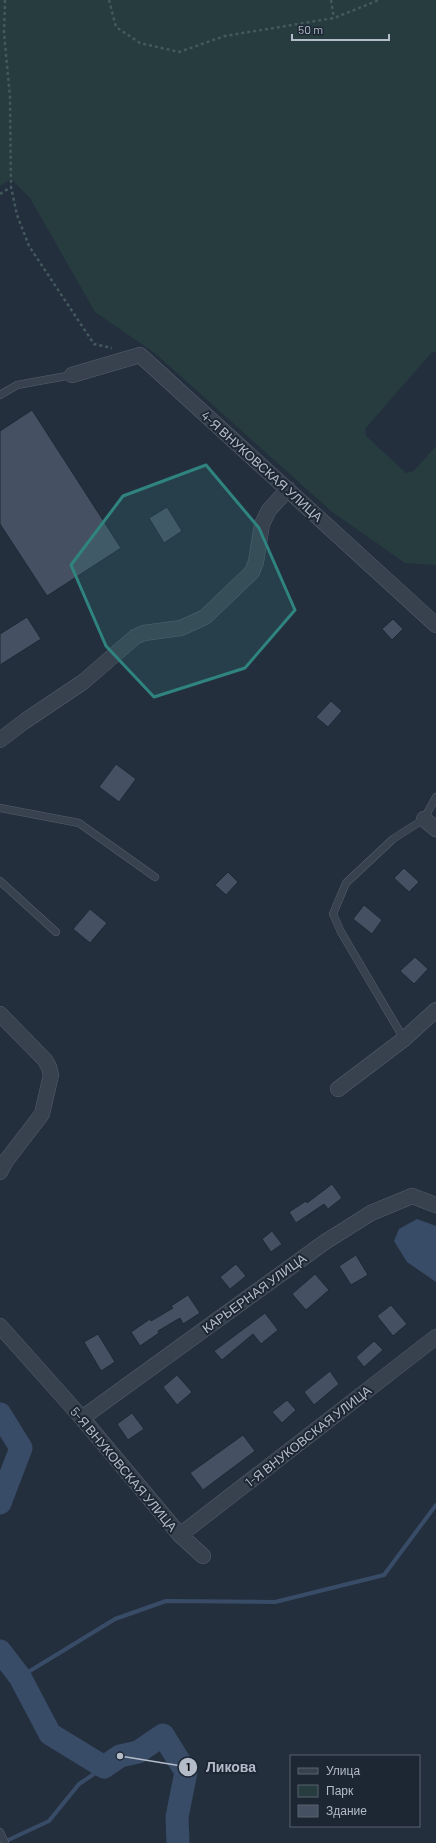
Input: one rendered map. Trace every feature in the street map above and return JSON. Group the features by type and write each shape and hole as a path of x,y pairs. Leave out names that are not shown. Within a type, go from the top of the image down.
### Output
{"street":[{"name":"4-Я ВНУКОВСКАЯ УЛИЦА","path":"72,375 140,355 436,625"},
{"path":"0,740 83,682 135,637 144,633 181,628 205,616 252,572 256,562 262,524 269,510 288,489"},
{"path":"424,819 436,829"},
{"path":"338,1088 404,1039 436,1010"},
{"path":"0,1014 45,1060 49,1066 50,1074 40,1118 6,1161 0,1172"},
{"name":"КАРЬЕРНАЯ УЛИЦА","path":"82,1418 325,1242 371,1213 412,1196 436,1205"},
{"name":"5-Я ВНУКОВСКАЯ УЛИЦА","path":"0,1326 82,1418 180,1535 203,1556"},
{"name":"1-Я ВНУКОВСКАЯ УЛИЦА","path":"180,1535 436,1337"}],"lane":[{"path":"0,394 17,385 72,375"},
{"path":"404,1039 341,932 333,914 346,883 393,839 424,819 436,797"},
{"path":"0,808 79,823 155,877"},
{"path":"0,881 56,932"},
{"path":"0,1832 5,1843"}],"path":[{"path":"5,0 4,33 10,97 11,187 16,215 28,246 94,344 117,349"},
{"path":"109,0 116,27 140,43 179,52 225,36 334,18 379,0"},
{"path":"331,0 334,18"},
{"path":"0,194 11,187"}],"highlighted area":[{"path":"206,465 259,528 295,610 245,668 154,697 106,646 71,565 123,496"}],"green space":[{"path":"0,0 436,0 436,352 432,352 365,429 366,436 406,473 414,471 436,446 436,565 405,563 331,511 156,354 95,312 30,198 11,179 0,186"}],"water":[{"path":"417,1219 436,1226 436,1282 407,1262 394,1241 399,1229"}],"building":[{"path":"32,410 121,548 47,596 0,524 0,431"},
{"path":"167,507 182,531 164,543 149,518"},
{"path":"27,617 41,639 0,665 0,634"},
{"path":"393,619 403,629 392,640 382,629"},
{"path":"331,701 342,711 328,727 316,717"},
{"path":"116,764 136,779 119,802 99,787"},
{"path":"404,868 419,882 409,892 394,878"},
{"path":"228,872 238,882 226,895 215,885"},
{"path":"364,905 382,920 372,934 353,919"},
{"path":"90,909 107,923 90,943 73,929"},
{"path":"415,957 428,969 414,984 400,971"},
{"path":"332,1184 342,1198 328,1209 324,1204 296,1223 289,1212 306,1201 307,1203"},
{"path":"272,1231 282,1244 271,1252 262,1239"},
{"path":"356,1255 368,1275 351,1285 339,1266"},
{"path":"236,1264 246,1276 230,1289 220,1277"},
{"path":"315,1274 329,1290 306,1310 292,1294"},
{"path":"188,1295 200,1313 183,1324 180,1318 158,1331 159,1333 140,1346 131,1332 150,1319 151,1321 173,1308 171,1306"},
{"path":"391,1305 407,1324 393,1336 377,1316"},
{"path":"265,1313 278,1330 261,1344 253,1334 222,1360 214,1351"},
{"path":"98,1334 115,1362 101,1371 84,1342"},
{"path":"374,1341 383,1350 364,1367 356,1357"},
{"path":"330,1371 339,1384 314,1405 304,1392"},
{"path":"177,1375 192,1392 177,1405 163,1387"},
{"path":"287,1400 296,1410 282,1423 272,1412"},
{"path":"132,1413 144,1429 128,1440 117,1424"},
{"path":"243,1435 255,1451 203,1490 190,1473"}],"waterway":[{"path":"0,1414 21,1448 0,1503"},
{"path":"20,1677 115,1619 166,1601 275,1602 384,1575 436,1505"},
{"path":"0,1651 20,1677 50,1734 104,1767 120,1756 138,1752 163,1735 186,1772 177,1817 178,1843"},
{"path":"4,1842 49,1821 79,1784 106,1766 104,1767"}],"place":[{"name":"Ликова","path":"120,1756"}]}
